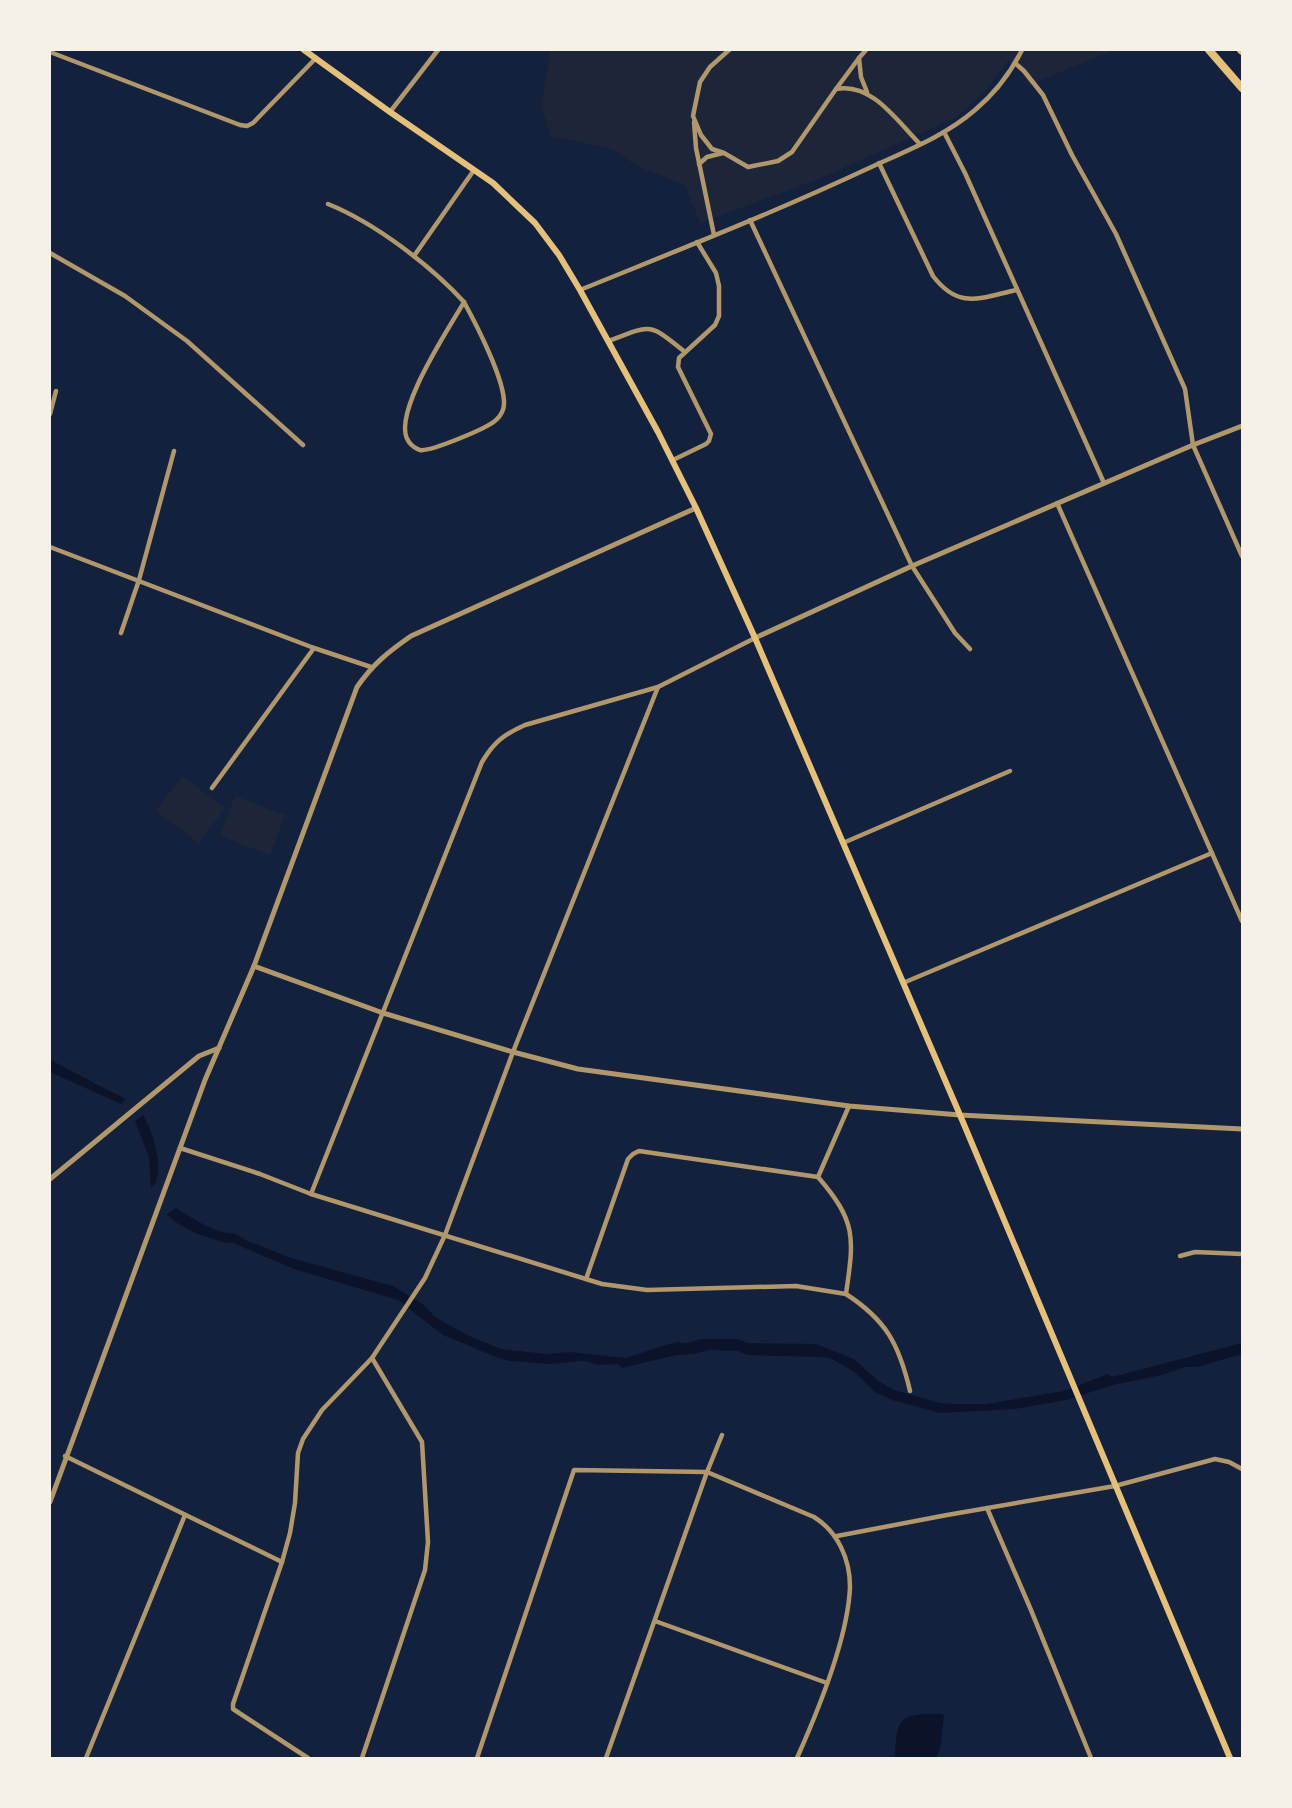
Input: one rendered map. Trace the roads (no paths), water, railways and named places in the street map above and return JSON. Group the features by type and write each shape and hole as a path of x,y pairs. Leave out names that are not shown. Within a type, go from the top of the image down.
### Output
{"highway":[{"path":"1209,50 1242,88"}],"main road":[{"path":"304,50 506,194 535,223 560,255 609,341 696,508 755,638 960,1115 1230,1758"}],"street":[{"path":"390,112 438,50"},
{"path":"714,235 699,164 693,116 700,82 710,67 729,50"},
{"path":"693,116 700,135 712,148 747,167 778,161 792,152 866,50"},
{"path":"580,290 750,220 944,132 974,111 1015,63 1022,50"},
{"path":"50,52 247,126 253,123 316,58"},
{"path":"859,58 861,77 867,92 920,144"},
{"path":"1015,63 1043,95 1072,155 1116,234 1185,389 1193,445 1242,556"},
{"path":"836,89 867,92"},
{"path":"944,132 965,173 1104,483"},
{"path":"699,164 707,157 724,153"},
{"path":"879,163 933,276 943,290 958,298 975,299 1016,290"},
{"path":"414,256 474,170"},
{"path":"328,204 352,213 441,277 464,302 495,370 503,393 504,406 499,418 488,426 431,449 420,450 410,445 404,435 404,424 416,384 464,302"},
{"path":"750,220 912,566 955,633 970,649"},
{"path":"672,460 706,444 711,434 678,367 679,358 715,325 718,316 719,286 716,273 697,242"},
{"path":"50,254 125,296 188,341 303,446"},
{"path":"609,341 649,328 660,332 685,352"},
{"path":"50,414 56,391"},
{"path":"312,1194 482,762 492,746 507,733 525,725 658,687 755,638 912,566 1242,426"},
{"path":"121,633 174,451"},
{"path":"1057,503 1242,921"},
{"path":"50,1502 180,1148 254,966 357,687 370,667 404,641 696,508"},
{"path":"50,547 314,648 370,667"},
{"path":"212,788 314,648"},
{"path":"308,1758 233,1709 290,1533 295,1503 298,1453 303,1439 322,1410 372,1358 425,1278 445,1234 513,1052 658,687"},
{"path":"843,843 1010,771"},
{"path":"903,983 1212,853"},
{"path":"254,966 383,1012 513,1052 578,1069 849,1106 960,1115 1242,1129"},
{"path":"50,1179 199,1056 219,1048"},
{"path":"818,1177 849,1106"},
{"path":"180,1148 312,1194 617,1287 647,1290 796,1286 846,1294 868,1309 886,1328 898,1352 910,1391"},
{"path":"586,1279 628,1160 639,1151 818,1177 836,1197 846,1215 853,1250 846,1294"},
{"path":"1180,1256 1195,1252 1242,1254"},
{"path":"362,1758 425,1570 428,1542 422,1442 372,1358"},
{"path":"606,1758 722,1435"},
{"path":"66,1456 282,1562"},
{"path":"837,1536 1115,1486 1215,1459 1229,1462 1242,1469"},
{"path":"477,1758 574,1470 707,1472 814,1517 827,1525 837,1536 846,1560 850,1586 847,1612 826,1683 797,1758"},
{"path":"987,1508 1031,1610 1090,1758"},
{"path":"86,1758 185,1515"},
{"path":"655,1621 826,1683"}],"waterway":[{"path":"50,1061 92,1083"}]}
